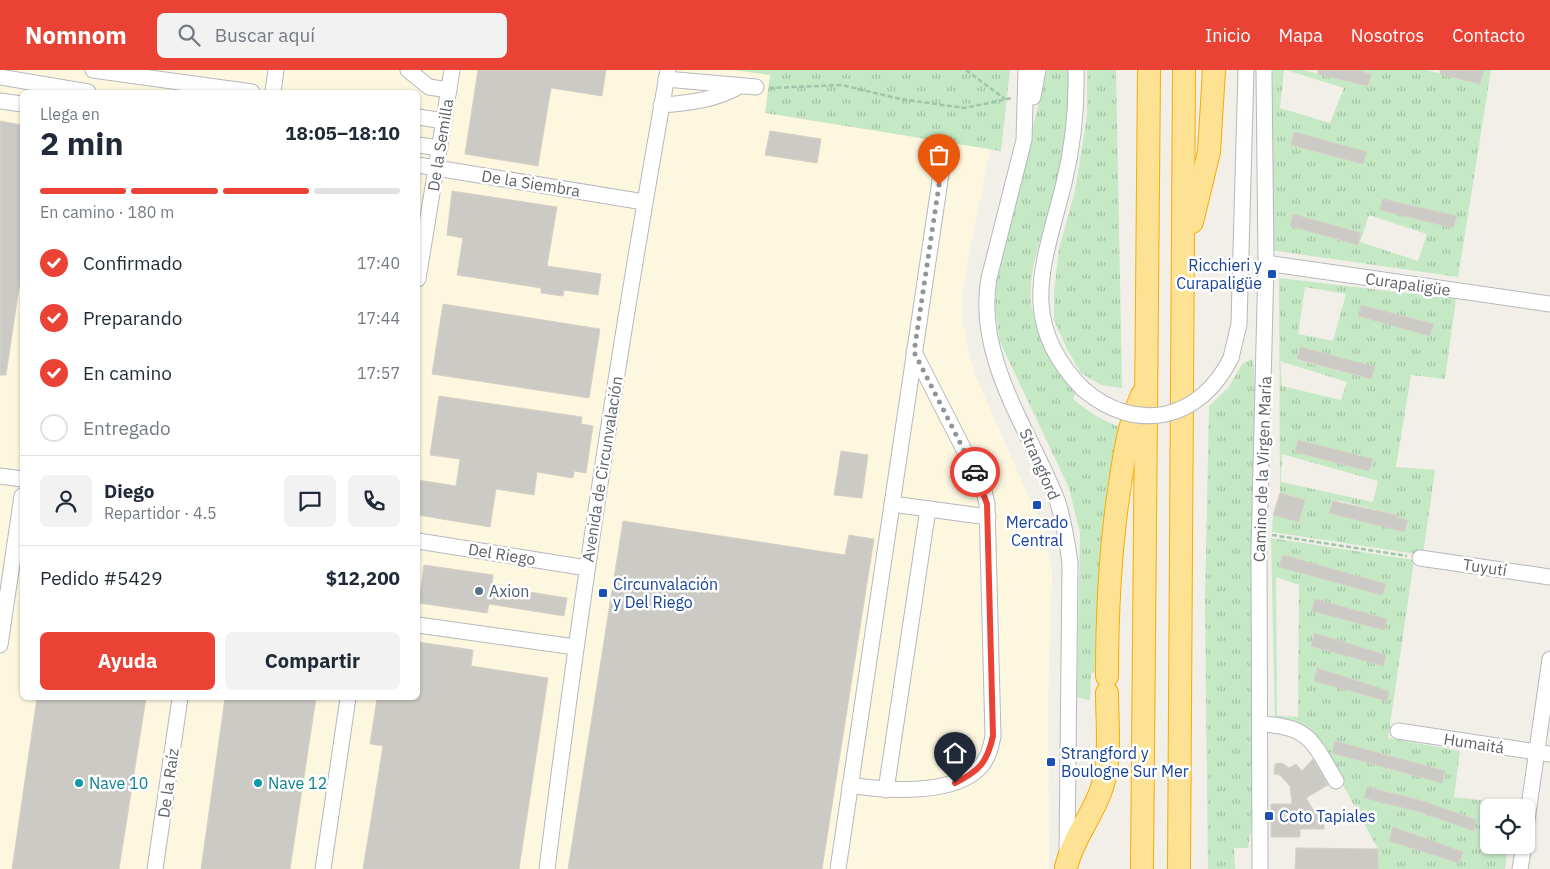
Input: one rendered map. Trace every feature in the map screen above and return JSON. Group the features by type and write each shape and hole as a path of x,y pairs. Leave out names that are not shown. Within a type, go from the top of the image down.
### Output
{"highway":[{"path":"1179,869 1184,70"},
{"path":"1183,260 1209,152 1214,70"},
{"path":"1142,869 1148,72"},
{"path":"1066,868 1070,848 1094,806 1104,782 1107,768 1107,600 1114,526 1130,422 1146,385"}],"street":[{"path":"84,90 87,70"},
{"path":"93,70 238,90"},
{"path":"273,90 276,70"},
{"path":"408,70 429,87 448,90"},
{"name":"De la Semilla","path":"420,267 452,70"},
{"name":"Strangford","path":"1026,70 1024,140 985,299 986,317 1001,378 1057,501 1069,556 1066,868"},
{"path":"1024,140 1038,70"},
{"path":"1076,70 1075,121 1064,182 1046,248 1040,304 1044,325 1052,349 1067,373 1099,402 1116,411 1136,416 1156,416 1175,412 1199,399 1222,376 1231,358 1239,324 1246,70"},
{"name":"Camino de la Virgen María","path":"1260,869 1261,534 1266,263 1264,70"},
{"path":"667,75 756,87"},
{"name":"Avenida de Circunvalación","path":"547,869 575,647 644,202 667,75"},
{"path":"0,77 73,90"},
{"path":"661,105 690,103 722,96 740,86"},
{"path":"0,101 20,104"},
{"path":"420,117 444,121"},
{"path":"420,145 440,148"},
{"name":"De la Siembra","path":"420,165 644,202"},
{"path":"838,869 942,167"},
{"name":"Curapaligüe","path":"1266,263 1550,304"},
{"path":"850,785 886,790 955,783 973,774 983,764 990,750 993,736 987,504 982,487 914,352"},
{"path":"0,476 20,479"},
{"path":"892,504 988,517"},
{"path":"886,790 928,509"},
{"path":"0,644 20,510"},
{"name":"Del Riego","path":"420,541 587,568"},
{"name":"Tuyutí","path":"1420,558 1550,577"},
{"path":"420,625 575,647"},
{"path":"1533,799 1544,753 1550,660"},
{"name":"De la Raíz","path":"155,869 180,700"},
{"path":"323,869 348,700"},
{"path":"1261,724 1299,730 1308,736 1336,781"},
{"name":"Humaitá","path":"1398,731 1544,753"},
{"path":"1520,869 1522,854"}],"path":[{"path":"966,70 1005,99"},
{"path":"756,87 842,85 900,99 965,108 1011,98 1025,103"},
{"path":"1261,534 1420,558"}],"shaded area":[{"name":"Mercado Central","path":"0,70 1006,70 969,255 962,296 962,316 967,346 975,375 1044,531 1052,573 1048,700 1049,869 0,869"}],"green space":[{"path":"734,70 1010,70 1001,151 765,113 770,75"},
{"path":"1047,70 1072,70 1070,114 1062,174 1039,244 1032,273 1031,302 1033,312 1050,347 1077,390 1073,399 1098,417 1125,429 1100,671 1091,673 1090,700 1077,697 1080,533 1069,488 1000,342 995,308 997,271"},
{"path":"1087,70 1116,70 1122,388 1101,385 1081,373 1067,349 1054,320 1054,293 1059,249 1075,191 1087,116"},
{"path":"1273,70 1284,70 1280,108 1330,123 1344,88 1286,70 1303,70 1368,86 1371,74 1357,70 1426,70 1480,84 1484,71 1479,70 1491,70 1458,277 1270,250","holes":["1294,133 1366,152 1363,164 1291,145","1382,199 1453,228 1380,210","1293,214 1361,233 1357,245 1290,226","1369,215 1427,234 1418,261 1360,242"]},
{"path":"1279,278 1456,299 1445,379 1411,375 1396,467 1435,470 1423,555 1272,532 1273,515 1299,522 1305,500 1280,493","holes":["1305,287 1346,294 1333,341 1298,334","1361,305 1434,324 1430,335 1358,316","1300,347 1374,368 1371,379 1297,360","1280,361 1347,382 1341,400 1282,386","1298,440 1372,459 1369,471 1295,452","1282,454 1378,481 1373,502 1281,482","1333,501 1341,501 1396,515 1396,517 1408,520 1404,532 1330,513"]},
{"path":"1253,359 1257,403 1252,823 1248,848 1234,848 1235,869 1208,869 1205,605 1209,406 1228,388 1243,363"},
{"path":"1271,538 1414,560 1388,738 1460,751 1454,797 1480,800 1480,854 1507,854 1505,869 1378,869 1378,849 1316,735 1303,726 1275,721","holes":["1283,556 1386,584 1382,595 1280,567","1276,577 1299,585 1298,717 1277,716","1315,600 1387,619 1384,629 1312,611","1313,633 1386,655 1383,666 1311,646","1316,669 1389,691 1387,701 1314,681","1335,741 1445,771 1442,782 1332,753","1367,787 1423,801 1476,820 1473,830 1420,812 1364,798","1393,827 1463,852 1459,863 1389,841"]}],"building":[{"path":"478,70 606,70 602,96 551,88 538,166 465,154"},
{"path":"1318,70 1357,70 1371,74 1368,86 1318,74"},
{"path":"1440,70 1484,70 1480,84 1440,74"},
{"path":"0,121 20,125 20,281 6,375 0,375"},
{"path":"770,131 821,139 817,163 765,155"},
{"path":"1294,132 1367,152 1363,164 1291,145"},
{"path":"452,191 557,207 547,266 601,274 598,295 564,290 563,296 541,293 541,288 457,275 463,238 447,235"},
{"path":"1382,199 1457,216 1453,228 1380,210"},
{"path":"1293,214 1361,233 1358,245 1290,226"},
{"path":"443,304 600,329 589,398 432,374"},
{"path":"1361,305 1434,324 1430,336 1358,316"},
{"path":"1300,347 1375,367 1371,379 1297,359"},
{"path":"439,396 582,417 581,424 593,426 586,473 574,471 573,478 537,472 534,495 496,489 490,527 420,515 420,480 456,486 460,459 430,455"},
{"path":"1298,440 1373,459 1369,471 1295,452"},
{"path":"841,451 868,455 862,498 834,495"},
{"path":"1280,493 1305,500 1299,522 1273,515"},
{"path":"1333,501 1396,515 1396,517 1408,520 1404,532 1329,513"},
{"path":"623,521 845,555 849,535 874,539 822,869 568,869"},
{"path":"1283,555 1386,584 1382,595 1279,567"},
{"path":"424,565 493,575 492,586 567,598 564,616 489,604 487,613 420,603"},
{"path":"1315,599 1387,619 1384,630 1312,611"},
{"path":"1314,633 1386,655 1383,666 1311,646"},
{"path":"420,642 473,650 471,666 548,678 519,869 363,869 383,746 370,744 377,700 420,700"},
{"path":"1317,668 1389,691 1387,701 1314,681"},
{"name":"Nave 10","path":"37,700 146,700 119,869 12,869"},
{"name":"Nave 12","path":"225,700 316,700 290,869 201,869"},
{"path":"1335,741 1445,771 1442,783 1332,753"},
{"path":"1313,759 1328,785 1306,798 1315,813 1324,813 1324,829 1300,829 1300,837 1271,837 1271,804 1292,804 1290,786 1280,775 1274,774 1275,764 1282,763 1289,768 1296,764 1302,771"},
{"path":"1367,787 1423,801 1476,820 1474,831 1420,812 1364,798"},
{"path":"1393,827 1463,852 1459,863 1389,841"},
{"path":"1296,848 1378,849 1378,869 1295,869"}],"way so far":[{"path":"939,185 914,352 975,472"}],"place":[{"name":"Ricchieri y Curapaligüe","path":"1272,274"},
{"name":"Mercado Central","path":"1037,505"},
{"name":"Axion","path":"479,591"},
{"name":"Circunvalación y Del Riego","path":"603,593"},
{"name":"Strangford y Boulogne Sur Mer","path":"1051,762"},
{"name":"Nave 10","path":"79,783"},
{"name":"Nave 12","path":"258,783"},
{"name":"Coto Tapiales","path":"1269,816"}],"route":[{"path":"955,783 973,774 983,764 990,750 993,736 987,504 975,472"}]}
